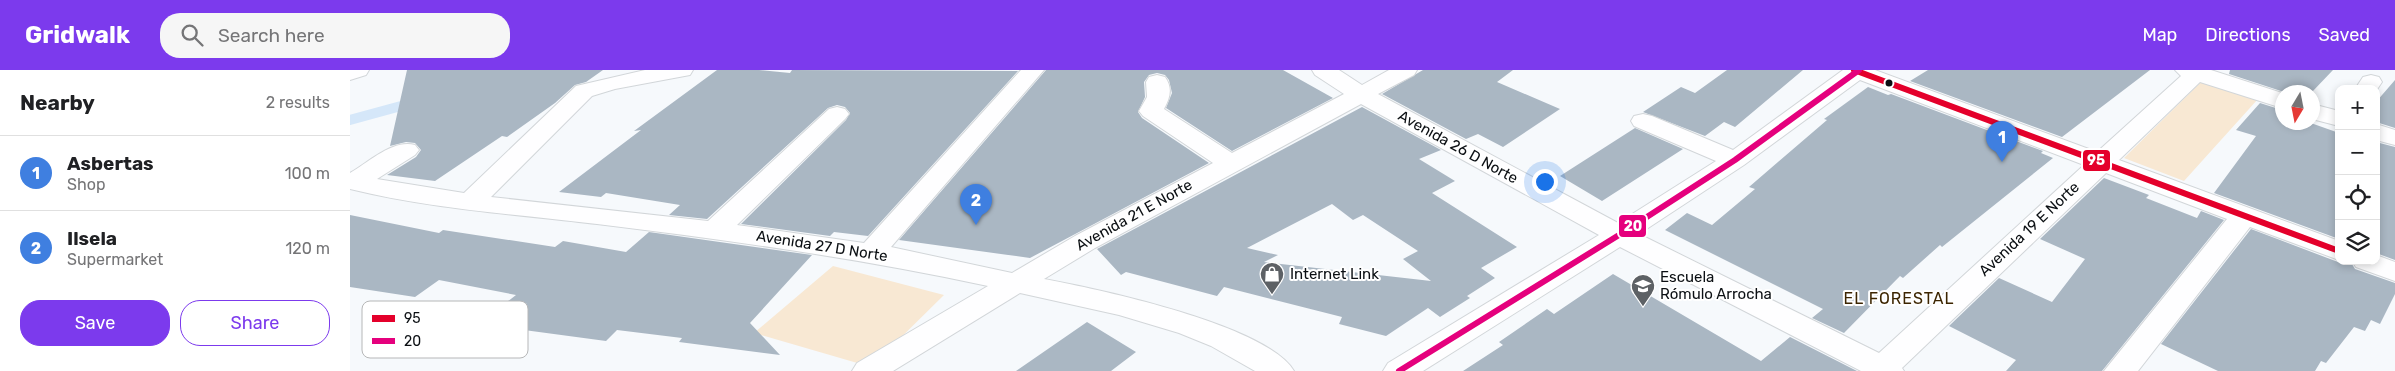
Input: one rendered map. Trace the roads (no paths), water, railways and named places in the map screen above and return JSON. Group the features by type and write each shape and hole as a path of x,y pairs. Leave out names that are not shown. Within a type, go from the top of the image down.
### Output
{"street":[{"path":"350,73 358,70"},
{"path":"470,203 584,92 611,83 682,70"},
{"path":"871,252 1033,70"},
{"name":"Avenida 26 D Norte","path":"1323,70 1362,95 1619,235 1885,370"},
{"name":"Avenida 21 E Norte","path":"868,371 1014,282 1406,70"},
{"path":"1399,371 1619,235 1735,160 1857,70 2335,249"},
{"path":"2194,71 2275,99"},
{"name":"Avenida 19 E Norte","path":"1885,370 2194,71"},
{"path":"1157,82 1159,97 1151,111 1231,163"},
{"path":"2320,113 2335,118"},
{"path":"714,231 837,114"},
{"path":"1643,122 1735,160"},
{"path":"2380,133 2395,138"},
{"path":"352,182 406,150"},
{"name":"Avenida 27 D Norte","path":"352,182 401,193 470,203 714,231 871,252 1100,299 1194,328 1233,344 1278,371"},
{"path":"2120,371 2245,215"},
{"path":"2377,265 2395,272"}],"waterway":[{"path":"350,120 412,103"}],"place":[{"name":"Asbertas","path":"2002,162"},
{"name":"Ilsela","path":"976,225"},
{"name":"Internet Link","path":"1272,295"},
{"name":"Escuela Rómulo Arrocha","path":"1643,307"}],"district":[{"name":"EL FORESTAL","path":"1899,298"}]}
